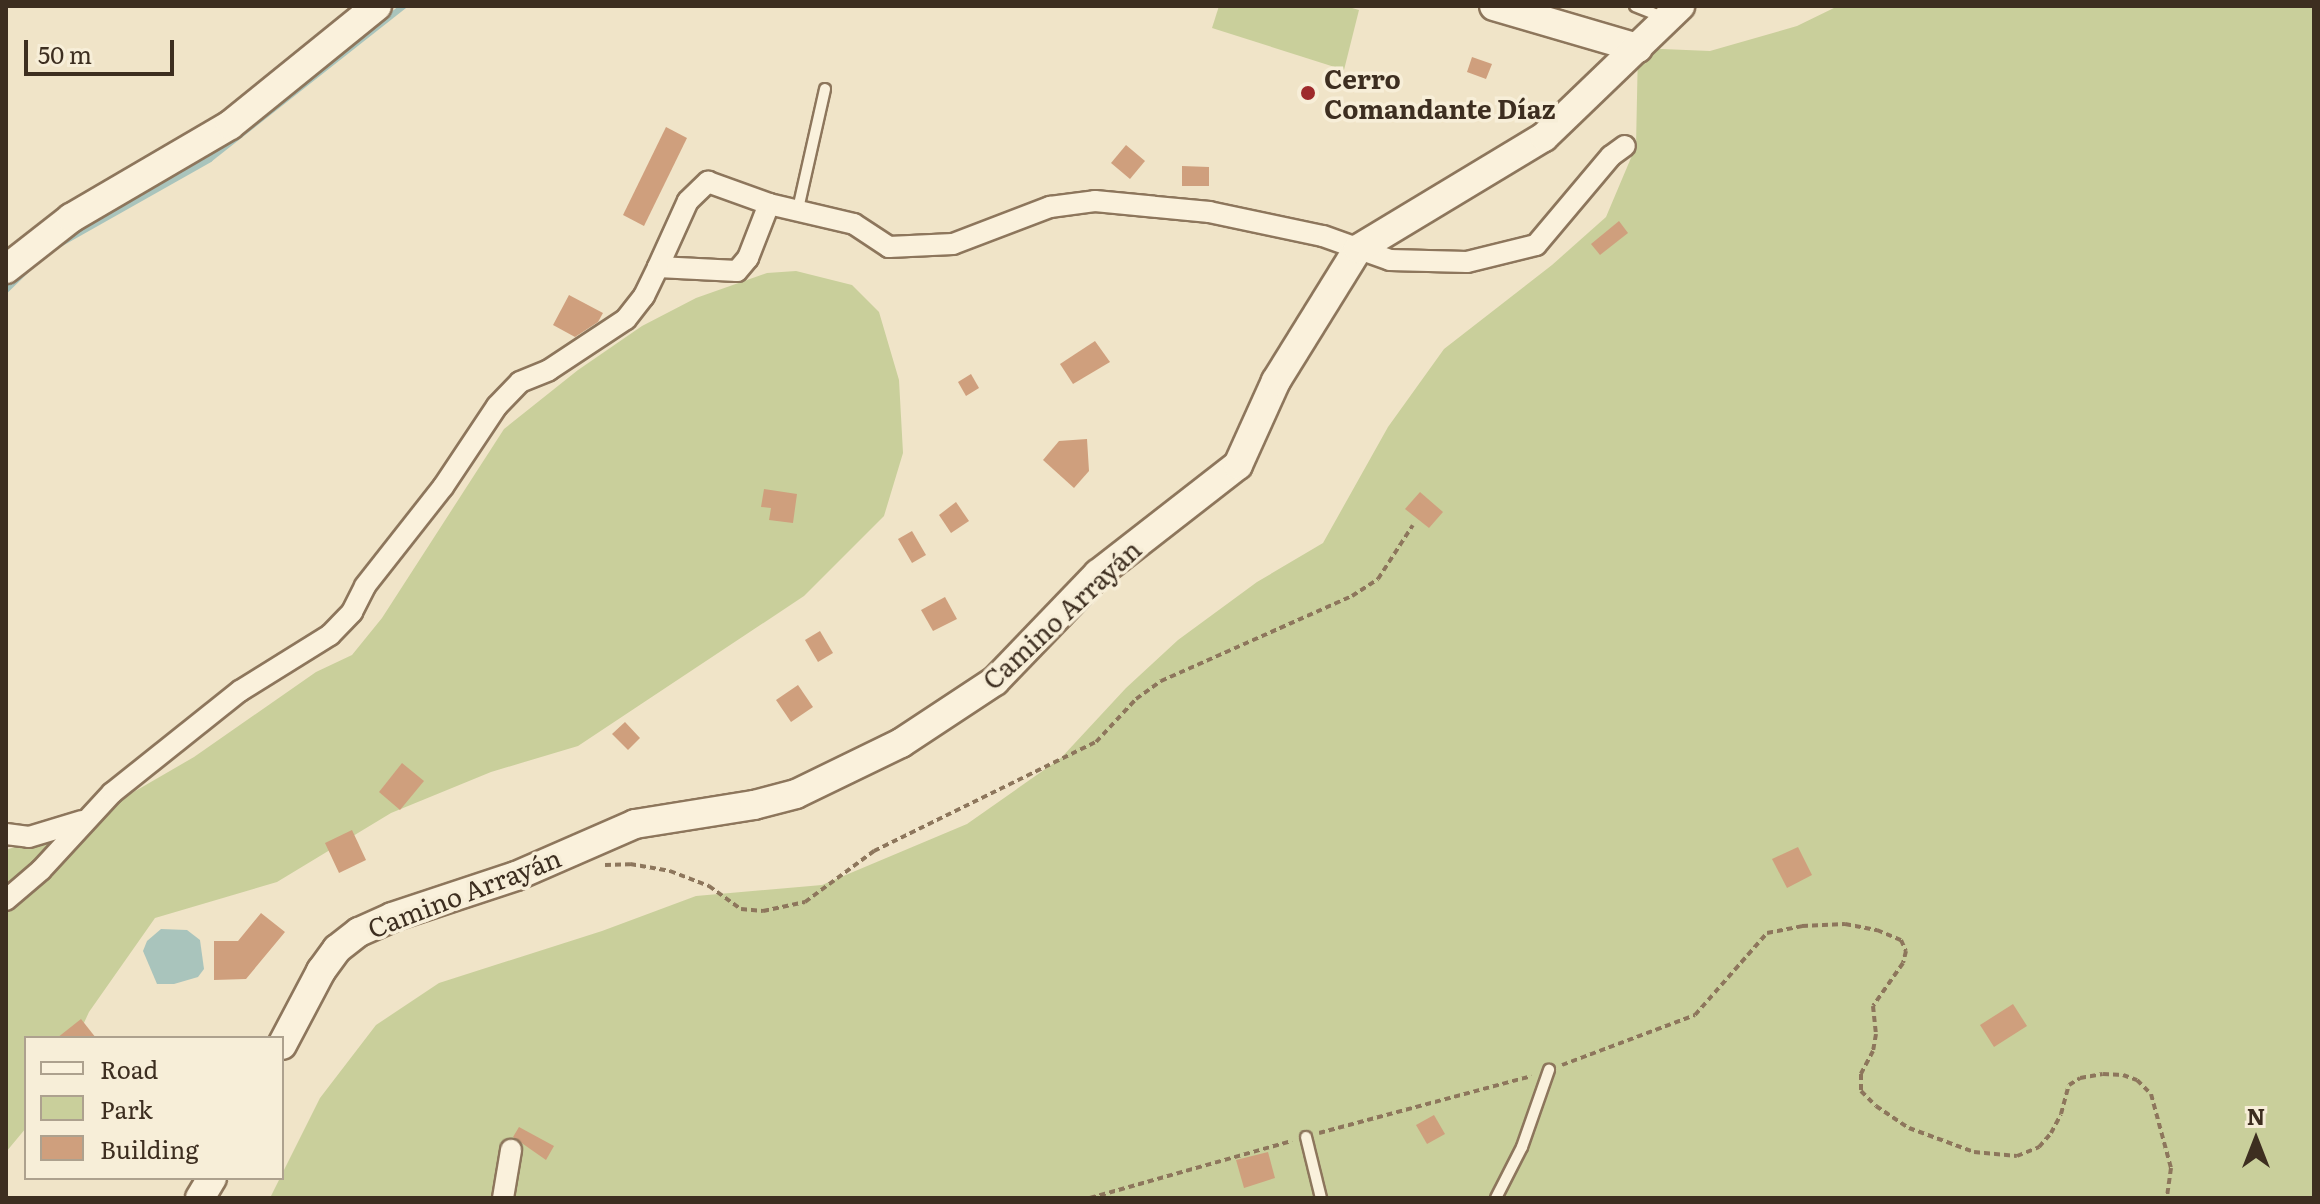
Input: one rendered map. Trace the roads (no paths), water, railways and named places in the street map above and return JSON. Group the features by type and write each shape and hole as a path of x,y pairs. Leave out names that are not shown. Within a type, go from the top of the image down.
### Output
{"street":[{"path":"6,269 71,218 230,125 377,6"},
{"path":"1494,6 1638,48"},
{"name":"Camino Arrayán","path":"284,1041 321,971 337,949 359,932 392,917 516,876 635,824 754,805 796,794 901,743 995,681 1098,574 1238,465 1276,381 1358,249 1534,145 1674,13"},
{"path":"6,900 41,870 112,793 240,691 330,635 352,612 365,586 443,487 497,406 520,382 549,370 626,319 644,296 688,201 708,182 769,204 854,224 889,247 953,244 1050,207 1095,201 1209,212 1323,236 1390,260 1467,262 1536,245 1611,156 1625,146"},
{"path":"658,267 737,271 748,258 769,204"},
{"path":"6,834 29,837 86,820"},
{"path":"503,1198 511,1150"},
{"path":"200,1198 211,1180"}],"lane":[{"path":"1635,6 1674,13"},
{"path":"798,209 825,89"},
{"path":"1496,1198 1522,1147 1549,1070"},
{"path":"1306,1137 1321,1198"}],"water":[{"path":"161,929 187,930 200,940 204,969 198,977 174,984 157,984 143,951 147,941"}],"waterway":[{"path":"60,244 210,159 404,6"},
{"path":"6,290 29,268"}],"place":[{"name":"Cerro Comandante Díaz","path":"1308,93"}]}
